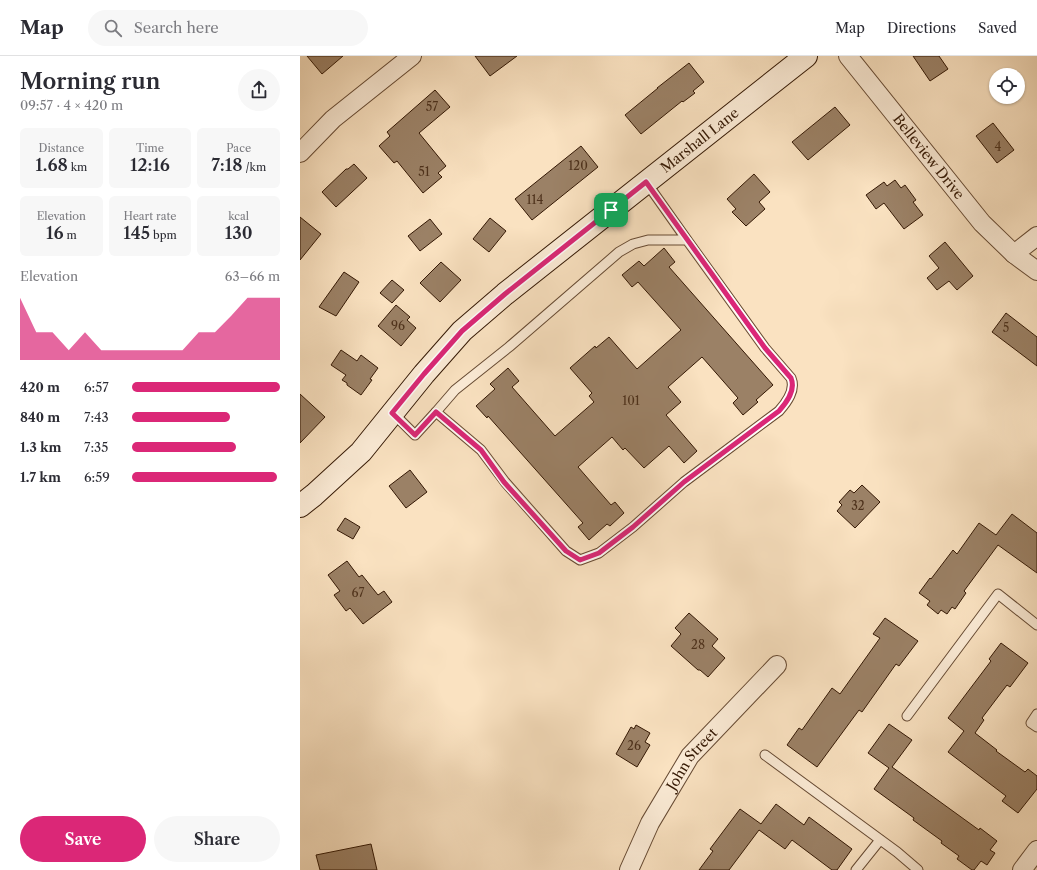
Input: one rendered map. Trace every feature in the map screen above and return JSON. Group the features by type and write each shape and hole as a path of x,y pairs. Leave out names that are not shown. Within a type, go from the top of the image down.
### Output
{"street":[{"path":"300,154 333,119 412,56"},
{"name":"Marshall Lane","path":"300,506 362,452 424,374 462,331 505,294 806,56"},
{"name":"Belleview Drive","path":"848,56 982,223 1014,254 1037,271"},
{"path":"1014,254 1037,236"},
{"name":"John Street","path":"629,870 650,823 690,756 777,665"},
{"path":"1022,870 1037,850"}],"lane":[{"path":"436,412 481,450 504,482 566,551 580,560 599,553 633,527 684,482 779,411 786,402 792,388 793,382 791,378 765,348 646,182"},
{"path":"392,413 415,435 455,390 509,347 619,252 633,244 648,240 687,240"},
{"path":"907,716 998,594 1037,625"},
{"path":"1037,714 1031,723 1037,727"},
{"path":"765,755 897,852 918,870"},
{"path":"856,870 880,840"}],"building":[{"path":"307,56 343,56 322,74"},
{"path":"475,56 517,56 490,76"},
{"path":"913,56 939,56 948,69 930,81"},
{"path":"689,63 704,82 693,91 695,93 683,102 682,101 641,134 625,115"},
{"path":"435,90 450,107 419,133 446,166 438,173 442,177 423,193 397,161 394,163 379,146 390,136 387,132"},
{"path":"835,107 850,125 808,160 792,142"},
{"path":"993,123 1014,150 997,163 976,136"},
{"path":"581,146 598,167 532,220 515,199"},
{"path":"354,164 367,178 336,207 322,192 346,169"},
{"path":"754,174 770,192 759,202 765,209 746,226 732,212 736,209 727,199"},
{"path":"895,180 901,188 905,185 916,200 913,202 923,215 904,229 884,203 876,209 866,195 884,182 887,186"},
{"path":"300,217 321,234 300,260"},
{"path":"490,218 506,231 489,252 473,239"},
{"path":"430,219 442,234 420,251 408,236"},
{"path":"945,242 973,276 957,290 949,281 937,290 927,278 939,268 929,256"},
{"path":"664,248 675,262 669,267 773,385 756,400 758,402 743,415 733,403 738,398 702,357 668,387 681,402 666,415 697,451 684,463 669,446 644,468 625,448 623,450 612,437 578,467 611,505 615,502 624,513 610,526 607,524 589,540 578,527 583,523 488,416 487,418 476,406 495,389 490,384 508,368 519,381 512,387 555,436 594,402 589,396 592,393 570,368 595,346 596,348 609,337 637,369 681,330 638,282 632,287 622,275 639,261 644,266"},
{"path":"441,262 461,280 440,302 420,283"},
{"path":"344,272 359,282 336,316 319,307"},
{"path":"392,280 404,290 392,303 380,293"},
{"path":"396,305 410,317 407,320 416,328 401,346 378,326"},
{"path":"1006,313 1037,337 1037,366 992,332"},
{"path":"341,350 357,361 361,355 378,368 370,379 372,380 361,395 342,380 346,375 331,365"},
{"path":"300,394 325,417 300,443"},
{"path":"410,470 427,492 406,508 389,486"},
{"path":"862,485 880,502 855,528 837,511 842,505 839,502 850,490 854,493"},
{"path":"1012,514 1037,533 1037,573 998,545 964,591 966,593 955,609 952,607 947,614 941,610 938,614 927,605 930,601 919,593 953,550 957,554 979,523 996,535"},
{"path":"345,518 360,527 353,539 337,530"},
{"path":"347,561 359,577 362,575 378,595 384,591 392,602 363,624 350,608 346,611 334,595 340,591 328,575"},
{"path":"689,613 718,639 712,646 725,658 708,677 671,646 681,634 675,628"},
{"path":"885,618 918,641 899,666 896,664 862,712 859,710 817,767 787,745 799,728 802,730 832,688 840,694 880,638 873,634"},
{"path":"1001,643 1028,663 1010,687 1007,685 982,718 984,720 975,733 997,750 996,751 1025,772 1028,769 1037,776 1037,789 1018,813 1002,801 1006,796 948,752 964,731 948,718 991,661 989,659"},
{"path":"889,724 912,740 892,767 979,830 980,828 997,841 990,850 995,853 987,865 981,861 974,870 972,870 957,859 959,856 941,843 942,841 913,820 914,818 874,789 889,768 868,753"},
{"path":"636,725 650,733 645,742 650,745 637,767 616,754 631,727 634,729"},
{"path":"776,804 804,825 809,817 852,849 837,870 832,870 792,840 785,849 759,830 729,870 699,870 713,851 710,849 740,809 761,824"},
{"path":"371,844 377,870 320,870 316,855"}],"route":[{"path":"646,182 765,348 793,382 791,393 779,411 684,482 633,527 599,553 580,560 566,551 504,482 481,450 436,412 415,435 392,413 462,331 505,294 611,210 646,182"}]}
